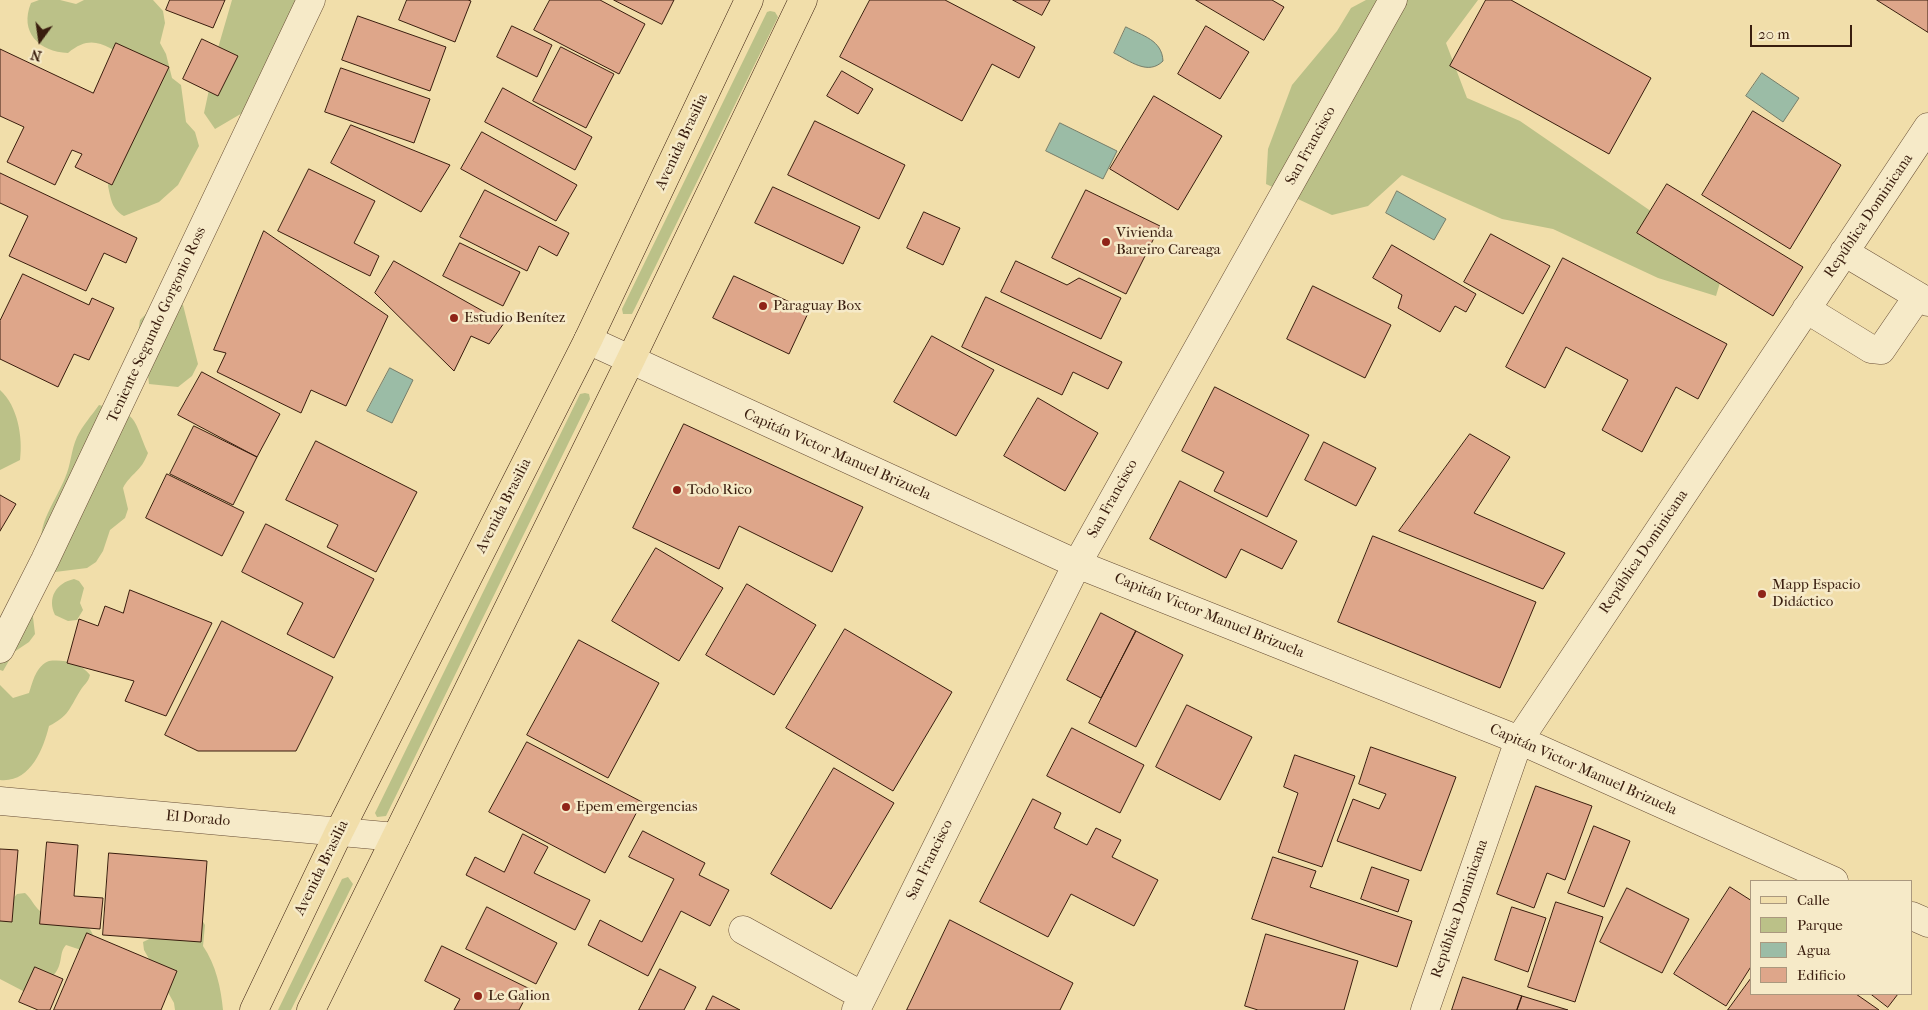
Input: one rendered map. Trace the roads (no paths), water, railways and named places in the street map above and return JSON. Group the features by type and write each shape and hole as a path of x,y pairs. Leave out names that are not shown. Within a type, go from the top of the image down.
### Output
{"main road":[{"name":"Avenida Brasilia","path":"254,1010 339,832 588,340 749,0"},
{"path":"311,1010 630,361 803,0"}],"street":[{"name":"Teniente Segundo Gorgonio Ross","path":"0,649 45,560 311,0"},
{"name":"San Francisco","path":"860,1003 1077,564 1393,0"},
{"name":"República Dominicana","path":"1425,1010 1518,740 1928,127"},
{"path":"1806,309 1871,349 1881,350 1923,299 1844,252"},
{"name":"Capitán Victor Manuel Brizuela","path":"588,340 630,361 1077,564 1518,740 1832,880"},
{"name":"El Dorado","path":"0,801 396,838"},
{"path":"1913,916 1928,923"},
{"path":"743,930 860,1003"}],"water":[{"path":"1126,27 1155,43 1162,54 1163,61 1151,67 1145,67 1139,66 1114,53"},
{"path":"1762,73 1799,98 1783,122 1746,96"},
{"path":"1060,123 1117,151 1103,179 1046,151"},
{"path":"1397,191 1446,219 1434,240 1386,213"},
{"path":"390,368 413,380 392,423 367,411"}],"place":[{"name":"Vivienda Bareiro Careaga","path":"1106,242"},
{"name":"Paraguay Box","path":"763,306"},
{"name":"Estudio Benítez","path":"454,318"},
{"name":"Todo Rico","path":"677,490"},
{"name":"Mapp Espacio Didáctico","path":"1762,594"},
{"name":"Epem emergencias","path":"566,807"},
{"name":"Le Galion","path":"478,996"}]}
